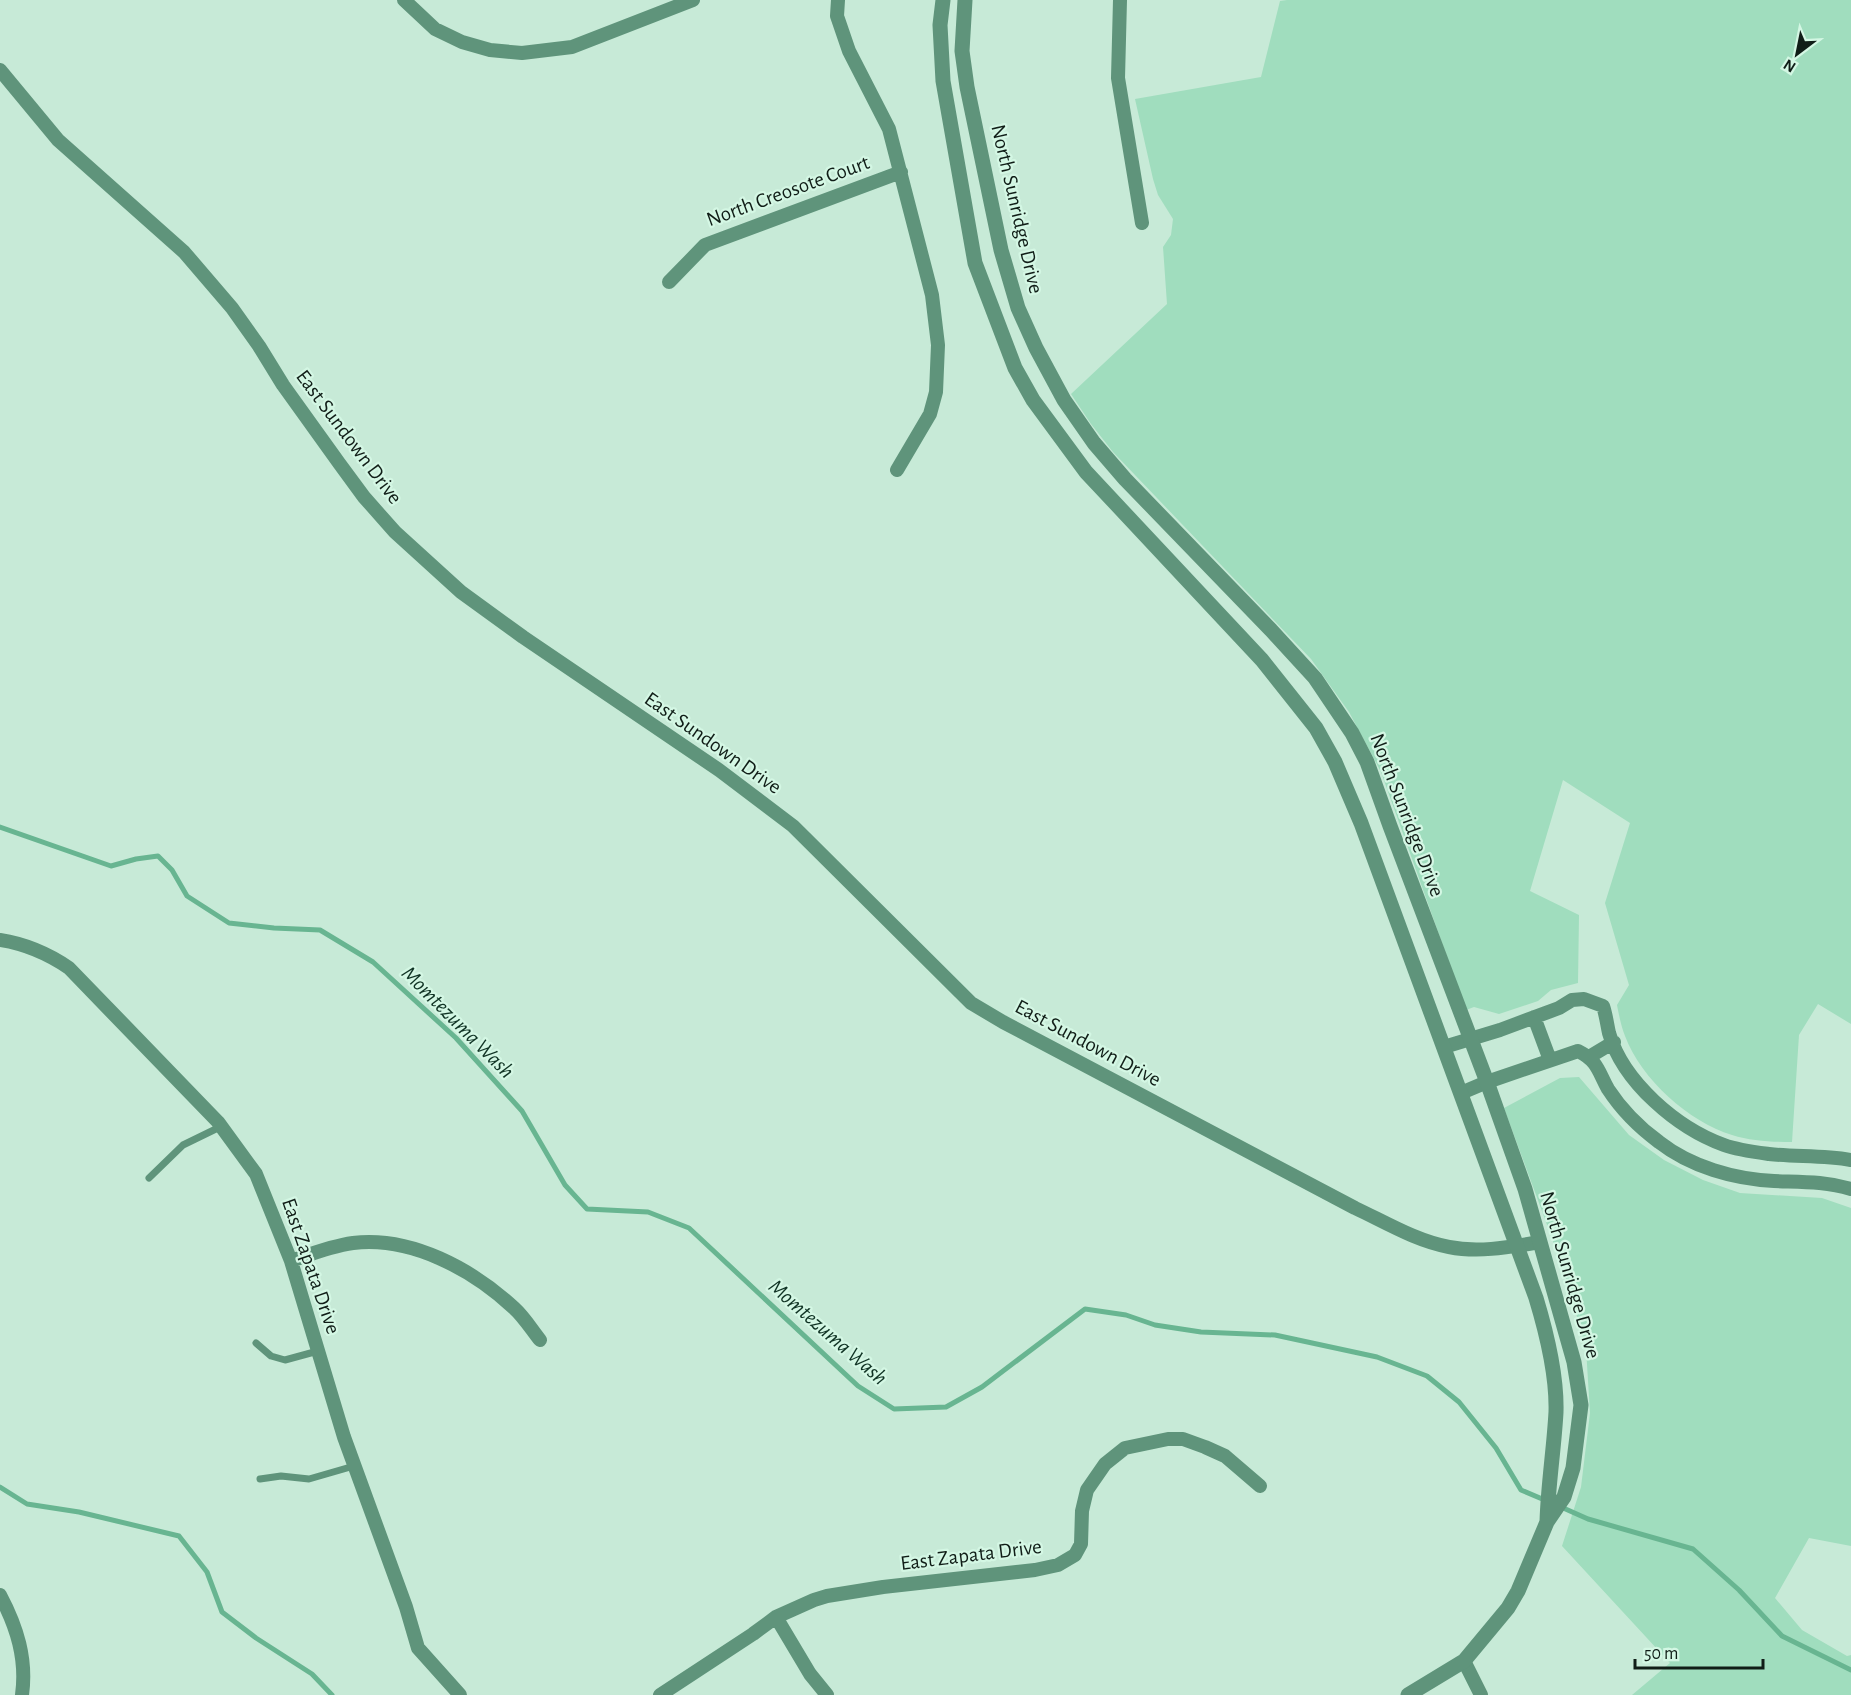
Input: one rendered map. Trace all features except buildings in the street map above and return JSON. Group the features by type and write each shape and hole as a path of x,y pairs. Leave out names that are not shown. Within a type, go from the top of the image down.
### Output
{"street":[{"path":"404,0 435,29 462,42 490,50 522,53 572,46 693,0"},
{"path":"838,0 837,16 849,51 889,129 932,295 938,345 936,392 930,414 897,470"},
{"name":"North Sunridge Drive","path":"943,0 940,25 943,81 975,263 1015,368 1033,400 1086,472 1262,660 1316,728 1335,762 1361,823 1536,1298 1545,1329 1556,1410 1548,1487 1547,1522"},
{"name":"North Sunridge Drive","path":"966,0 963,13 962,51 967,87 1001,250 1018,308 1064,400 1094,443 1125,479 1308,670 1352,733 1367,762 1525,1189 1575,1362 1581,1405 1578,1440 1567,1488 1564,1497 1547,1522 1518,1590 1508,1608 1464,1661 1408,1695"},
{"path":"1120,0 1118,78 1142,223"},
{"name":"East Sundown Drive","path":"0,70 58,140 190,259 232,308 283,385 352,480 395,532 461,592 523,637 719,770 793,826 971,1003 1345,1203 1414,1236 1448,1247 1485,1250 1540,1242"},
{"name":"North Creosote Court","path":"669,282 705,245 901,172"},
{"name":"East Zapata Drive","path":"0,940 19,943 38,950 69,968 222,1126 256,1174 291,1261 344,1437 406,1607 418,1648 460,1695"},
{"path":"1444,1047 1559,1008 1572,1000 1593,1001 1603,1006 1609,1033 1632,1077 1678,1122 1725,1146 1770,1154 1832,1156 1851,1160"},
{"path":"1534,1017 1550,1060"},
{"path":"1589,1057 1614,1042"},
{"path":"1461,1093 1578,1051 1595,1062 1608,1089 1640,1126 1679,1155 1722,1173 1741,1177 1774,1181 1812,1181 1851,1189"},
{"path":"291,1261 330,1247 354,1243 404,1245 431,1255 476,1278 516,1309 540,1340"},
{"name":"East Zapata Drive","path":"660,1695 776,1617 814,1600 883,1587 1035,1570 1058,1565 1076,1555 1081,1544 1082,1511 1087,1490 1105,1464 1125,1448 1146,1442 1183,1439 1225,1456 1260,1486"},
{"path":"0,1596 13,1619 22,1654 22,1695"},
{"path":"776,1617 810,1674 827,1695"},
{"path":"1464,1661 1481,1695"}],"lane":[{"path":"149,1178 183,1145 222,1126"},
{"path":"256,1343 271,1356 285,1360 318,1350"},
{"path":"260,1479 281,1476 309,1479 354,1466"}],"green space":[{"path":"1851,0 1851,1024 1818,1004 1799,1035 1792,1142 1761,1141 1739,1137 1716,1129 1699,1120 1668,1097 1642,1068 1632,1052 1620,1020 1617,1005 1629,985 1605,903 1630,823 1563,780 1530,891 1579,915 1578,983 1551,990 1538,1001 1499,1014 1474,1007 1466,1010 1381,772 1349,712 1311,659 1113,452 1071,394 1167,304 1163,247 1171,235 1173,219 1158,195 1135,99 1261,77 1280,1"},
{"path":"1579,1077 1629,1135 1664,1160 1703,1180 1740,1193 1822,1198 1851,1208 1851,1546 1809,1538 1775,1598 1802,1630 1847,1656 1851,1655 1851,1695 1632,1695 1670,1663 1562,1546 1581,1487 1590,1413 1586,1348 1564,1271 1504,1108 1560,1078"}],"waterway":[{"name":"Momtezuma Wash","path":"0,827 111,866 158,856 172,870 187,896 229,923 320,930 373,962 456,1038 522,1111 565,1185 587,1209 648,1212 689,1228 858,1386 894,1409 946,1407 982,1387 1085,1309 1126,1315 1155,1325 1201,1332 1275,1335 1377,1357 1427,1376 1459,1402 1496,1448 1521,1490 1547,1501"},
{"path":"0,1487 27,1504 79,1512 179,1536 207,1572 222,1612 256,1638 312,1674 332,1695"},
{"name":"Momtezuma Wash","path":"1561,1507 1588,1519 1693,1549 1739,1590 1782,1636 1851,1670"}]}
